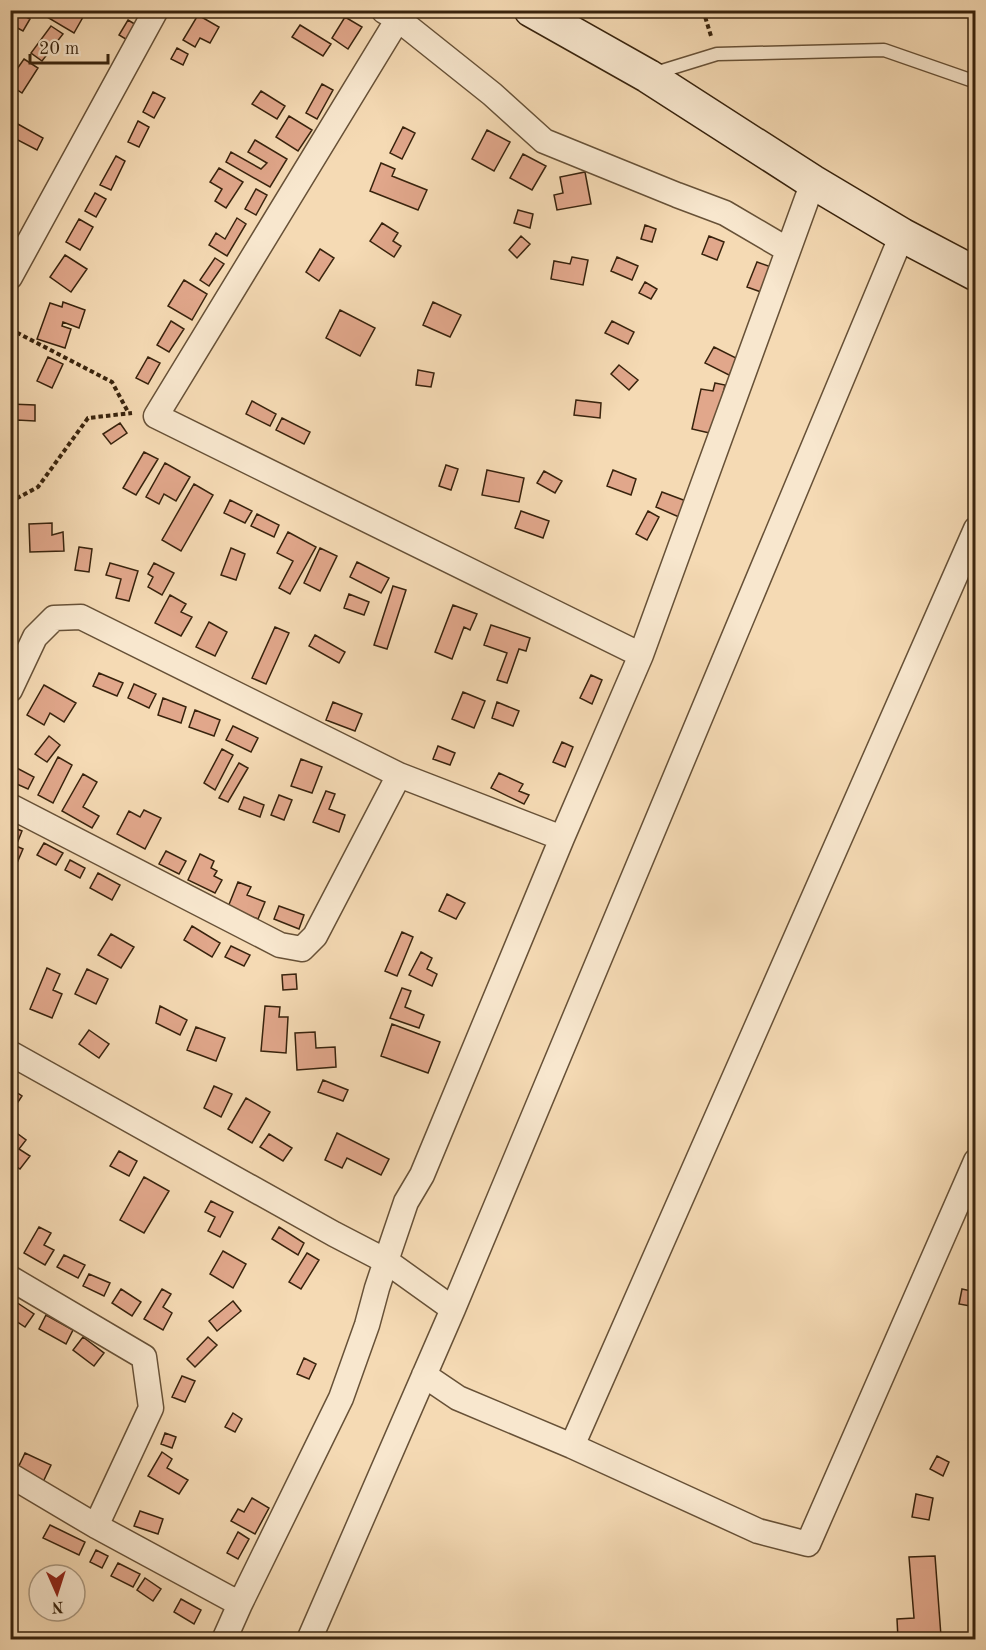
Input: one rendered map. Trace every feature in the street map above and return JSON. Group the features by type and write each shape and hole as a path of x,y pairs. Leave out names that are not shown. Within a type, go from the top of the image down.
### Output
{"main road":[{"path":"531,10 648,76 813,182 902,235 975,274"}],"street":[{"path":"10,277 156,10"},
{"path":"642,655 156,416 391,15 492,94 544,141 725,213 788,250"},
{"path":"225,1640 240,1604 341,1398 406,1202 422,1175 562,838 642,655 813,182"},
{"path":"309,1640 453,1309 902,235"},
{"path":"572,1446 975,529"},
{"path":"10,690 35,637 54,618 81,616 399,775 562,838"},
{"path":"10,806 280,945 302,949 315,936 399,775"},
{"path":"10,1053 386,1261 453,1309"},
{"path":"424,1375 458,1398 572,1446 758,1531 808,1544 975,1161"},
{"path":"10,1278 144,1357 151,1408 96,1526"},
{"path":"10,1475 96,1526 240,1604"}],"lane":[{"path":"648,76 717,54 884,50 975,82"}],"path":[{"path":"703,10 717,54"},
{"path":"10,328 112,382 128,412"},
{"path":"10,502 38,488 88,418 128,412 156,416"}],"building":[{"path":"51,10 87,10 74,33 47,17"},
{"path":"17,12 30,19 23,31 10,24"},
{"path":"198,15 219,27 210,43 200,38 195,47 183,40"},
{"path":"345,17 362,27 348,49 332,38"},
{"path":"128,20 143,29 134,44 119,35"},
{"path":"300,25 331,44 323,56 292,37"},
{"path":"51,26 63,34 42,61 31,53"},
{"path":"177,48 188,54 183,65 171,59"},
{"path":"24,59 38,68 22,93 10,85 10,79"},
{"path":"322,84 333,90 317,119 306,113"},
{"path":"261,91 285,106 277,119 252,104"},
{"path":"153,92 165,98 154,118 143,112"},
{"path":"289,116 312,130 298,151 276,137"},
{"path":"138,121 149,127 139,147 128,142"},
{"path":"16,123 43,138 37,150 10,136"},
{"path":"403,127 415,133 402,159 390,153"},
{"path":"487,130 510,142 494,171 472,159"},
{"path":"255,140 287,159 270,187 226,162 231,152 261,169 267,163 248,152"},
{"path":"523,154 546,166 532,190 510,178"},
{"path":"116,156 125,161 111,190 100,185"},
{"path":"381,163 395,169 392,176 427,190 418,210 370,191"},
{"path":"219,168 243,182 226,208 215,201 222,189 210,182"},
{"path":"585,172 591,204 557,210 554,195 563,193 560,177"},
{"path":"256,189 267,195 256,215 245,209"},
{"path":"95,193 106,199 96,217 85,211"},
{"path":"518,210 533,214 530,228 514,223"},
{"path":"237,218 246,224 227,256 209,245 216,233 225,239"},
{"path":"79,219 93,227 80,250 66,242"},
{"path":"382,223 398,233 393,241 401,246 394,257 370,241"},
{"path":"645,225 656,229 652,242 641,239"},
{"path":"521,236 530,244 517,258 509,250"},
{"path":"709,236 724,242 717,260 702,254"},
{"path":"320,249 334,258 319,281 306,272"},
{"path":"65,255 87,269 71,292 50,277"},
{"path":"572,257 588,260 583,285 551,279 554,261 570,264"},
{"path":"617,257 638,266 632,280 611,271"},
{"path":"215,258 224,264 209,286 200,280"},
{"path":"757,262 771,267 761,292 747,287"},
{"path":"184,280 207,294 192,320 168,306"},
{"path":"645,282 657,289 651,299 639,293"},
{"path":"63,302 85,310 79,328 63,322 62,326 71,329 65,348 37,339 50,303 62,307"},
{"path":"433,302 461,315 450,337 423,325"},
{"path":"340,310 375,328 360,356 326,338"},
{"path":"171,321 184,329 169,352 157,345"},
{"path":"612,321 634,332 628,344 605,333"},
{"path":"714,347 738,359 729,375 705,363"},
{"path":"48,357 63,364 52,388 37,381"},
{"path":"148,357 160,363 148,384 136,378"},
{"path":"619,365 638,380 629,390 611,374"},
{"path":"418,370 434,373 431,387 416,385"},
{"path":"715,383 725,385 714,434 692,429 701,389 713,391"},
{"path":"576,400 601,403 600,418 574,415"},
{"path":"252,401 276,414 270,426 246,414"},
{"path":"10,404 35,405 35,421 17,420 15,441 10,441"},
{"path":"282,418 310,432 304,444 276,430"},
{"path":"120,423 127,433 111,444 103,434"},
{"path":"144,452 158,459 136,495 123,488"},
{"path":"165,463 190,477 176,501 164,494 159,504 146,497"},
{"path":"446,465 458,469 451,490 439,486"},
{"path":"487,470 524,478 519,502 482,495"},
{"path":"613,470 636,479 631,495 607,486"},
{"path":"544,471 562,481 555,493 537,483"},
{"path":"194,484 213,495 181,551 162,540"},
{"path":"662,492 686,501 679,517 656,507"},
{"path":"230,500 252,511 245,523 224,513"},
{"path":"521,511 549,521 543,538 515,528"},
{"path":"648,511 659,517 647,540 636,534"},
{"path":"257,514 279,525 274,537 251,526"},
{"path":"52,523 52,535 63,532 64,551 30,552 29,524"},
{"path":"288,532 316,547 290,594 279,588 293,561 277,553"},
{"path":"79,547 92,549 89,572 75,570"},
{"path":"231,548 245,554 236,580 221,575"},
{"path":"320,548 337,556 320,591 304,583"},
{"path":"357,562 389,578 381,593 350,577"},
{"path":"110,563 138,571 129,601 116,598 121,579 106,575"},
{"path":"154,563 174,573 162,595 148,587 153,577 148,574"},
{"path":"393,586 406,590 387,649 374,645"},
{"path":"349,594 369,602 364,615 344,608"},
{"path":"170,595 186,604 181,612 192,617 181,636 155,623"},
{"path":"453,605 477,614 470,630 464,627 452,659 435,652"},
{"path":"209,622 227,632 215,656 196,647"},
{"path":"491,625 530,638 526,651 519,649 507,683 497,680 507,653 484,645"},
{"path":"275,627 289,633 266,684 252,678"},
{"path":"315,635 345,652 339,663 309,646"},
{"path":"99,673 123,683 117,696 93,686"},
{"path":"591,675 602,680 592,704 580,698"},
{"path":"134,684 156,694 149,708 128,698"},
{"path":"44,685 76,703 64,722 50,713 44,725 27,715"},
{"path":"463,692 485,701 474,728 452,719"},
{"path":"163,698 186,707 181,723 158,715"},
{"path":"333,702 362,714 355,731 326,720"},
{"path":"497,702 519,711 513,726 492,718"},
{"path":"195,710 220,720 214,736 189,727"},
{"path":"233,726 258,738 251,752 226,740"},
{"path":"49,736 60,745 47,762 35,754"},
{"path":"562,742 573,747 565,767 553,762"},
{"path":"438,746 455,753 450,765 433,759"},
{"path":"222,749 233,755 215,790 204,783"},
{"path":"58,757 72,765 53,803 38,795"},
{"path":"301,759 322,767 312,793 291,786"},
{"path":"239,763 248,768 228,802 219,798"},
{"path":"13,766 34,777 28,789 10,781 10,770"},
{"path":"499,773 523,784 519,791 529,795 524,804 491,788"},
{"path":"83,774 97,782 83,807 99,816 92,828 62,811"},
{"path":"326,791 335,794 329,809 345,815 339,832 313,822"},
{"path":"279,795 292,800 284,820 271,815"},
{"path":"244,797 264,805 260,817 239,809"},
{"path":"144,810 161,818 145,849 117,834 129,811 140,817"},
{"path":"10,826 22,831 16,846 23,849 17,863 10,861"},
{"path":"44,843 63,853 56,865 37,855"},
{"path":"166,851 186,861 179,874 159,864"},
{"path":"200,854 214,861 211,868 217,871 214,876 222,880 215,893 188,880"},
{"path":"70,860 85,868 80,878 65,870"},
{"path":"98,873 120,885 112,900 90,888"},
{"path":"238,882 251,887 247,895 265,902 258,919 228,907"},
{"path":"447,894 465,903 456,919 439,911"},
{"path":"279,906 304,915 299,929 274,919"},
{"path":"192,926 220,943 212,957 184,940"},
{"path":"402,932 413,937 397,976 385,971"},
{"path":"111,934 134,947 121,968 98,955"},
{"path":"231,946 250,955 244,966 225,957"},
{"path":"421,952 432,958 427,969 437,974 432,986 409,975"},
{"path":"47,968 60,974 53,990 62,994 52,1018 30,1009"},
{"path":"87,969 108,979 96,1004 75,994"},
{"path":"296,974 297,989 283,990 282,975"},
{"path":"402,988 411,991 405,1007 424,1015 419,1028 390,1018"},
{"path":"160,1006 187,1020 180,1035 156,1023"},
{"path":"265,1006 280,1007 279,1017 288,1017 286,1053 261,1051"},
{"path":"392,1024 440,1042 428,1073 381,1056"},
{"path":"196,1027 225,1038 216,1061 187,1050"},
{"path":"89,1030 109,1044 99,1058 79,1044"},
{"path":"315,1032 316,1048 335,1047 336,1067 297,1070 295,1033"},
{"path":"323,1080 348,1090 343,1101 318,1092"},
{"path":"214,1086 232,1094 221,1117 204,1108"},
{"path":"10,1088 22,1096 14,1108 10,1106"},
{"path":"246,1098 270,1112 252,1143 228,1129"},
{"path":"14,1131 26,1140 19,1149 30,1156 20,1169 10,1162 10,1136"},
{"path":"337,1133 389,1159 381,1175 347,1158 342,1168 325,1160"},
{"path":"269,1134 292,1148 283,1161 260,1147"},
{"path":"119,1151 137,1161 129,1176 110,1166"},
{"path":"144,1177 169,1191 144,1233 120,1220"},
{"path":"211,1201 233,1212 220,1237 208,1231 215,1217 205,1212"},
{"path":"39,1227 51,1233 44,1245 54,1250 45,1265 24,1253"},
{"path":"279,1227 304,1243 298,1255 272,1239"},
{"path":"223,1251 246,1264 233,1288 210,1274"},
{"path":"307,1253 319,1260 301,1289 289,1282"},
{"path":"64,1255 85,1265 78,1278 57,1267"},
{"path":"89,1274 110,1283 104,1296 83,1286"},
{"path":"121,1289 141,1302 132,1316 112,1303"},
{"path":"162,1289 171,1294 163,1307 172,1313 163,1330 144,1319"},
{"path":"962,1289 976,1292 976,1307 959,1304"},
{"path":"13,1300 34,1314 25,1327 10,1317 10,1303"},
{"path":"233,1301 241,1311 217,1331 209,1321"},
{"path":"46,1315 73,1330 66,1344 39,1329"},
{"path":"83,1337 104,1353 94,1366 73,1350"},
{"path":"208,1337 217,1345 195,1367 187,1359"},
{"path":"304,1358 316,1364 309,1379 297,1374"},
{"path":"182,1376 195,1381 185,1402 172,1397"},
{"path":"233,1413 242,1419 235,1432 225,1427"},
{"path":"165,1433 176,1437 172,1448 161,1444"},
{"path":"162,1452 172,1459 167,1468 188,1480 179,1494 148,1476"},
{"path":"25,1453 51,1465 43,1482 17,1470"},
{"path":"937,1456 949,1462 943,1476 930,1469"},
{"path":"916,1494 933,1498 929,1520 912,1517"},
{"path":"252,1498 269,1508 255,1534 231,1521 238,1509 244,1512"},
{"path":"140,1511 163,1519 158,1534 134,1526"},
{"path":"50,1525 85,1542 79,1555 43,1538"},
{"path":"238,1532 249,1539 238,1559 227,1553"},
{"path":"96,1550 108,1556 102,1568 90,1562"},
{"path":"935,1556 941,1636 898,1639 897,1619 914,1618 909,1557"},
{"path":"118,1563 140,1574 133,1587 111,1576"},
{"path":"145,1578 161,1589 153,1601 137,1590"},
{"path":"181,1599 201,1610 194,1624 174,1612"}]}
